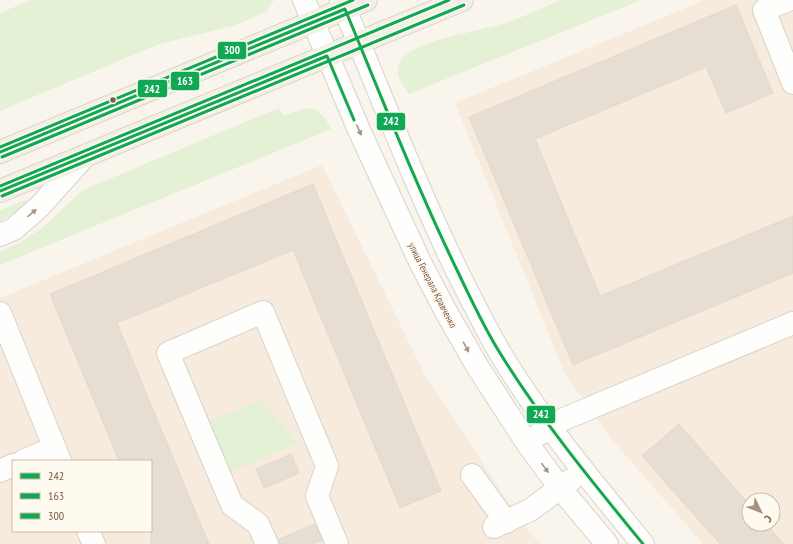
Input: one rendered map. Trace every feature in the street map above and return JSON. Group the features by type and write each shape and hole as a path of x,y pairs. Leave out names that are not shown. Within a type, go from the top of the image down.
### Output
{"main road":[{"path":"0,152 313,22 343,4 366,0"},
{"path":"0,191 462,0"}],"street":[{"name":"улица Генерала Кравченко","path":"304,0 359,130 434,288 477,366 527,443 560,488 607,544"},
{"path":"788,0 764,10 791,70"},
{"path":"343,4 388,117 431,216 462,280 500,352 549,428 643,544"},
{"path":"0,235 14,229 40,206 84,156"},
{"path":"267,544 258,524 232,505 168,353 263,312 327,466 318,496 337,544"},
{"path":"0,313 57,455 29,460"},
{"path":"527,443 564,419 793,323"},
{"path":"0,470 12,465"},
{"path":"472,475 500,524 530,510 583,471"},
{"path":"88,532 94,544"}],"shaded area":[{"path":"705,0 793,0 793,544 703,544 615,443 565,374 455,103"},
{"path":"322,165 424,373 519,519 540,544 0,544 0,298"}],"green space":[{"path":"31,0 274,0 266,12 233,26 159,44 0,111 0,13"},
{"path":"561,0 641,0 409,94 400,80 398,72 399,64 405,56 416,49 448,37 508,22"},
{"path":"279,108 283,116 299,110 316,110 326,120 331,129 0,265 0,252 21,242 42,228 83,190"},
{"path":"26,200 28,203 27,205 0,222 0,210"},
{"path":"260,400 298,443 228,473 207,422"}],"building":[{"path":"736,5 773,93 726,113 706,67 535,139 600,296 793,216 793,273 573,365 469,117"},
{"path":"313,184 441,491 400,508 293,250 117,323 209,544 151,544 152,460 119,460 50,294"},
{"path":"679,424 741,495 741,532 773,532 784,544 720,544 642,456"},
{"path":"291,454 299,473 264,488 256,469"},
{"path":"315,524 322,540 313,544 279,544 279,539"}],"transit line":[{"name":"300","path":"0,147 353,0"},
{"name":"300","path":"0,186 449,0"},
{"name":"163","path":"2,157 368,5"},
{"name":"163","path":"2,196 464,5"},
{"name":"242","path":"0,152 345,9 426,204 466,290 488,332 533,403 587,475 643,544"},
{"name":"242","path":"0,191 327,56 354,120"}]}
